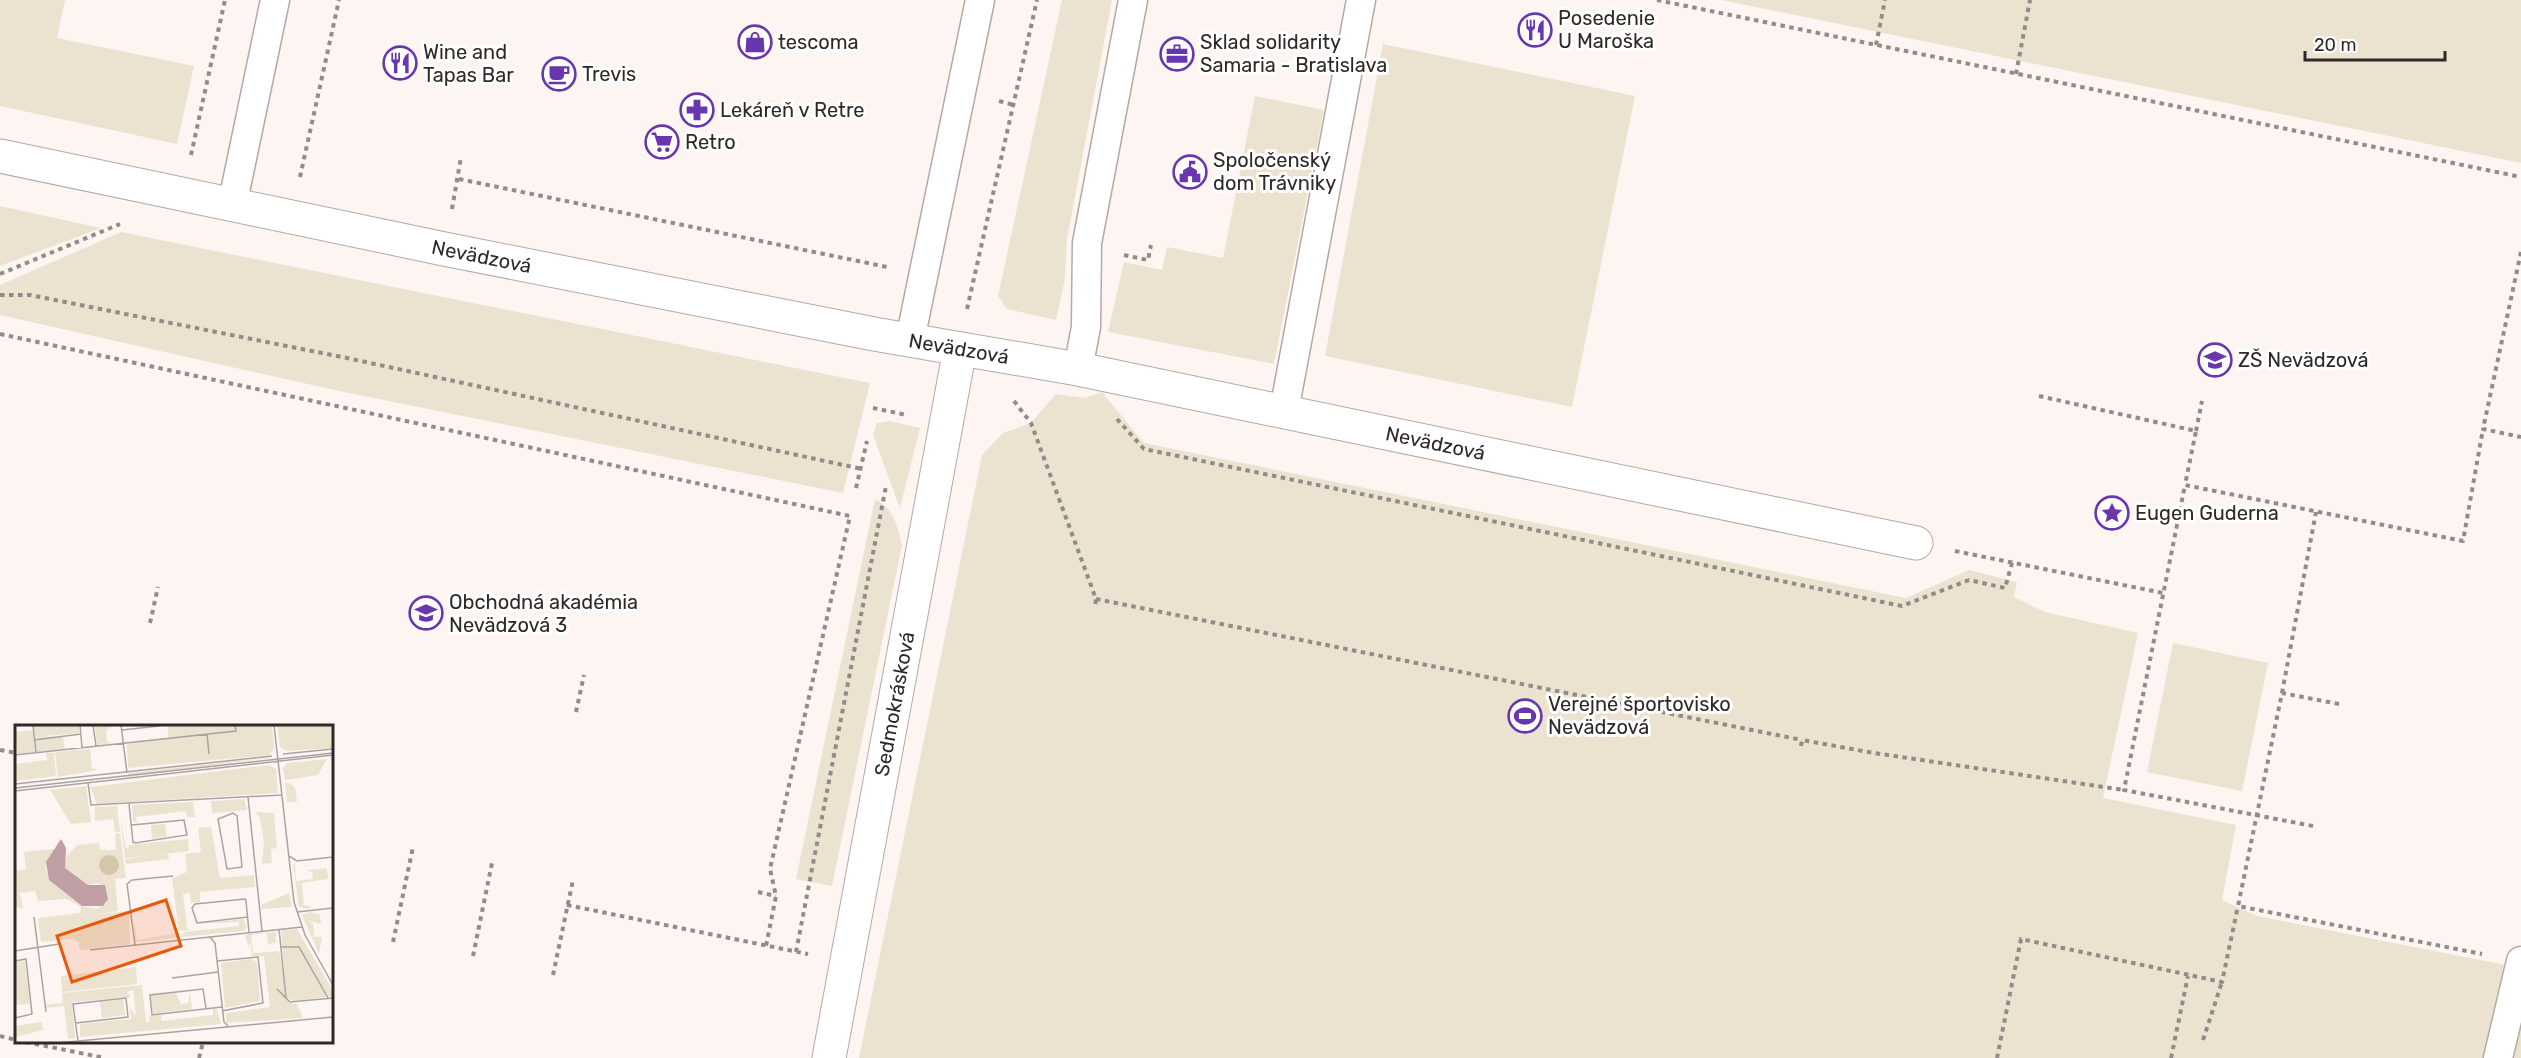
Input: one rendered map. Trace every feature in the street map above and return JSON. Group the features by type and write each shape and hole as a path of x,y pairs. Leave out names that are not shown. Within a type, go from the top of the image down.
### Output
{"street":[{"name":"Nevädzová","path":"0,156 232,206 910,340 1078,369 1916,543"},
{"name":"Sedmokrásková","path":"829,1058 960,349"}],"lane":[{"path":"232,206 275,0"},
{"path":"910,340 980,0"},
{"path":"1078,369 1086,327 1087,243 1133,0"},
{"path":"1284,411 1361,0"},
{"path":"2498,1058 2521,962"}],"path":[{"path":"191,156 225,0"},
{"path":"300,177 339,0"},
{"path":"965,316 1037,0"},
{"path":"1657,0 2521,177"},
{"path":"1876,45 1885,0"},
{"path":"2016,74 2030,0"},
{"path":"999,101 1014,105"},
{"path":"452,210 461,157"},
{"path":"459,179 887,267"},
{"path":"0,274 126,221"},
{"path":"2185,485 2463,541 2483,429 2521,252"},
{"path":"0,295 30,295 347,358 862,469"},
{"path":"0,334 850,516 770,868 776,896 766,946"},
{"path":"1010,396 1031,423 1096,599 1095,607"},
{"path":"2039,396 2196,431"},
{"path":"2124,790 2202,401"},
{"path":"873,408 911,416"},
{"path":"1113,415 1144,449 1902,606 1969,580 2005,588 2012,563"},
{"path":"2483,429 2521,437"},
{"path":"856,488 867,441"},
{"path":"796,952 886,486"},
{"path":"2203,1040 2222,982 2282,693 2316,512"},
{"path":"1916,543 2163,593"},
{"path":"150,623 158,587"},
{"path":"1096,599 1802,740 2124,790 2313,826"},
{"path":"576,712 584,675"},
{"path":"2282,693 2339,704"},
{"path":"1801,746 1802,740"},
{"path":"0,750 15,753"},
{"path":"393,942 413,847"},
{"path":"473,956 492,863"},
{"path":"553,975 573,880"},
{"path":"758,892 776,896"},
{"path":"567,905 796,952 846,960"},
{"path":"2238,906 2491,956"},
{"path":"1996,1058 2021,939 2222,982"},
{"path":"2171,1058 2188,976"},
{"path":"0,1036 15,1040"},
{"path":"35,1043 105,1058"},
{"path":"199,1058 203,1043"}],"shaded area":[{"path":"0,0 65,0 57,38 194,66 177,144 0,106"},
{"path":"1062,0 1112,0 1067,239 1065,278 1056,320 1007,309 998,296"},
{"path":"1721,0 2521,0 2521,163"},
{"path":"1383,44 1635,96 1572,407 1325,356"},
{"path":"1255,96 1324,110 1274,364 1108,332 1124,262 1162,270 1167,247 1223,258"},
{"path":"0,206 101,228 0,266"},
{"path":"121,232 870,383 843,493 339,391 0,315 0,285"},
{"name":"Verejné športovisko Nevädzová","path":"1102,392 1144,443 1906,598 1969,570 2017,582 2014,597 2045,612 2138,633 2103,798 2236,825 2222,900 2257,916 2521,968 2521,1058 859,1058 982,455 1003,433 1031,423 1056,394 1084,398"},
{"path":"890,421 920,428 900,508 873,435 877,423"},
{"path":"875,499 891,513 902,545 832,886 796,879"},
{"path":"2173,643 2268,663 2242,791 2147,772"}],"place":[{"name":"Posedenie U Maroška","path":"1535,30"},
{"name":"tescoma","path":"755,42"},
{"name":"Sklad solidarity Samaria - Bratislava","path":"1177,54"},
{"name":"Wine and Tapas Bar","path":"400,63"},
{"name":"Trevis","path":"559,74"},
{"name":"Lekáreň v Retre","path":"697,110"},
{"name":"Retro","path":"662,142"},
{"name":"Spoločenský dom Trávniky","path":"1190,172"},
{"name":"ZŠ Nevädzová","path":"2215,360"},
{"name":"Eugen Guderna","path":"2112,513"},
{"name":"Obchodná akadémia Nevädzová 3","path":"426,613"},
{"name":"Verejné športovisko Nevädzová","path":"1525,716"}]}
